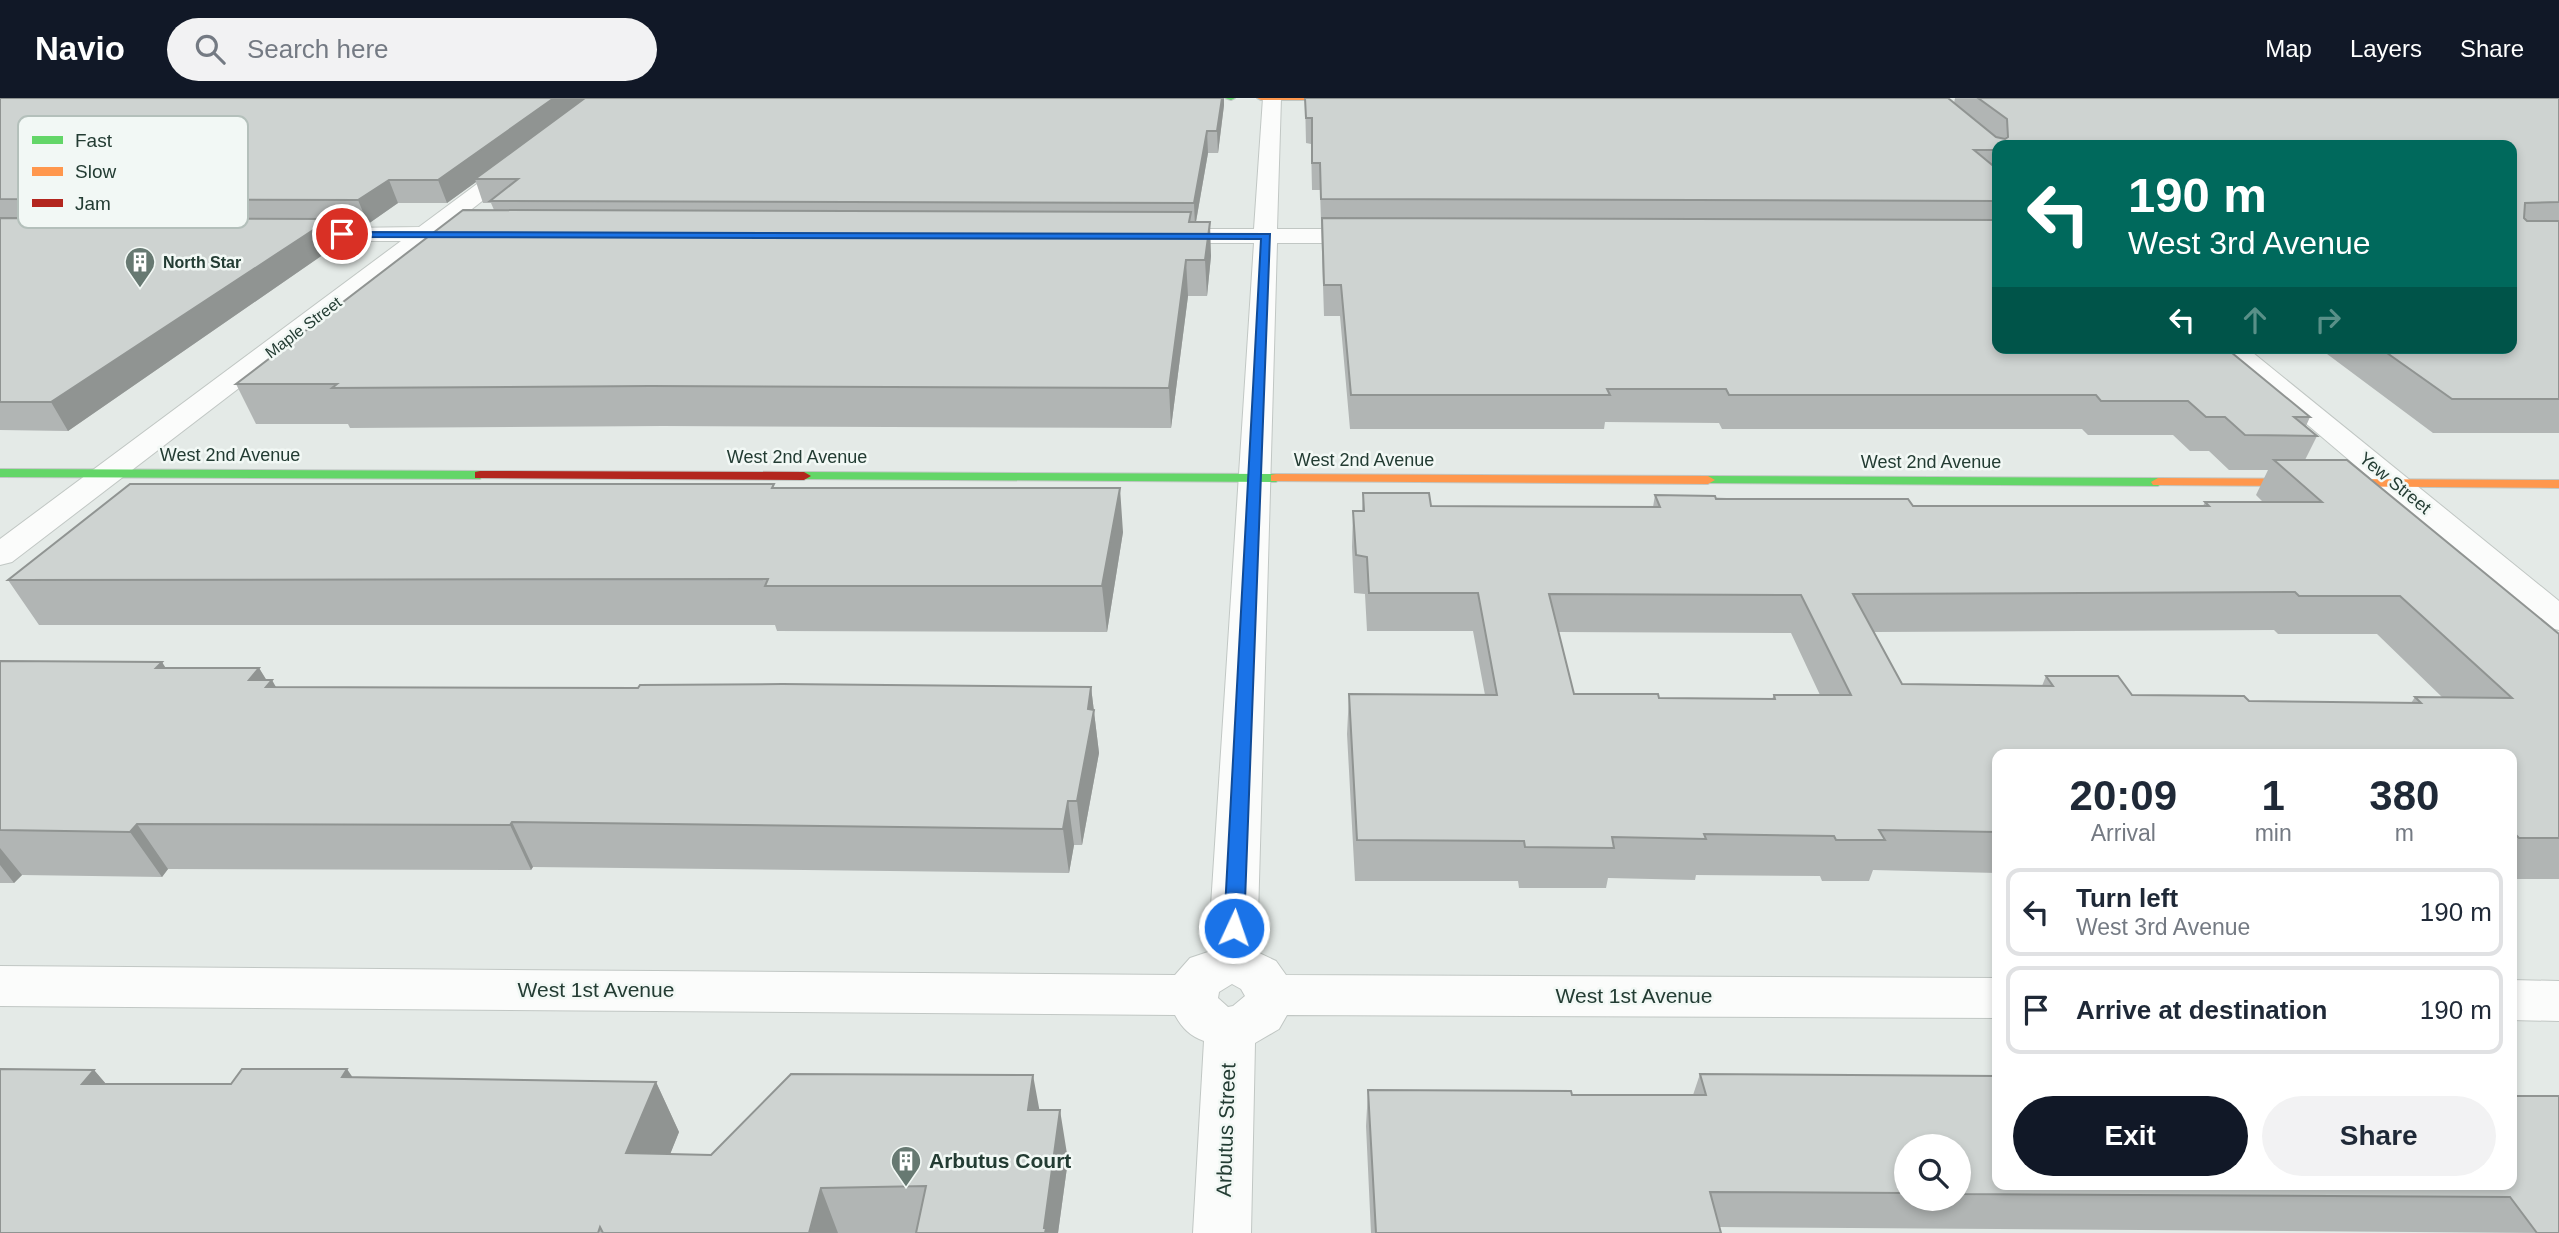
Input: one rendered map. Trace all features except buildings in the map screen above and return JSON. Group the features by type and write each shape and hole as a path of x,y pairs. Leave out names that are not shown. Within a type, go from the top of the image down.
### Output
{"street":[{"name":"Maple Street","path":"0,555 605,98"},
{"path":"1261,98 1370,98"},
{"path":"1231,1006 1267,983 1259,973 1247,966 1232,965 1272,98"},
{"path":"258,234 512,234"},
{"path":"1142,236 1404,236"},
{"name":"Yew Street","path":"2237,354 2559,619"},
{"name":"West 2nd Avenue","path":"0,473 2559,484"},
{"name":"West 1st Avenue","path":"0,986 1231,1006 1992,998"},
{"path":"2517,1000 2559,1001"},
{"name":"Arbutus Street","path":"1222,1233 1231,1006"}],"traffic: fast":[{"path":"0,473 480,475"},
{"path":"804,476 1276,478"},
{"path":"1708,480 2158,482"}],"traffic: slow":[{"path":"1261,98 1357,98"},
{"path":"1276,478 1708,480"},
{"path":"2158,482 2559,484"}],"traffic: jam":[{"path":"480,475 804,476"}],"place":[{"name":"North Star","path":"140,289"},
{"name":"Arbutus Court","path":"906,1188"}],"route":[{"path":"342,234 1266,236 1234,928"}]}
